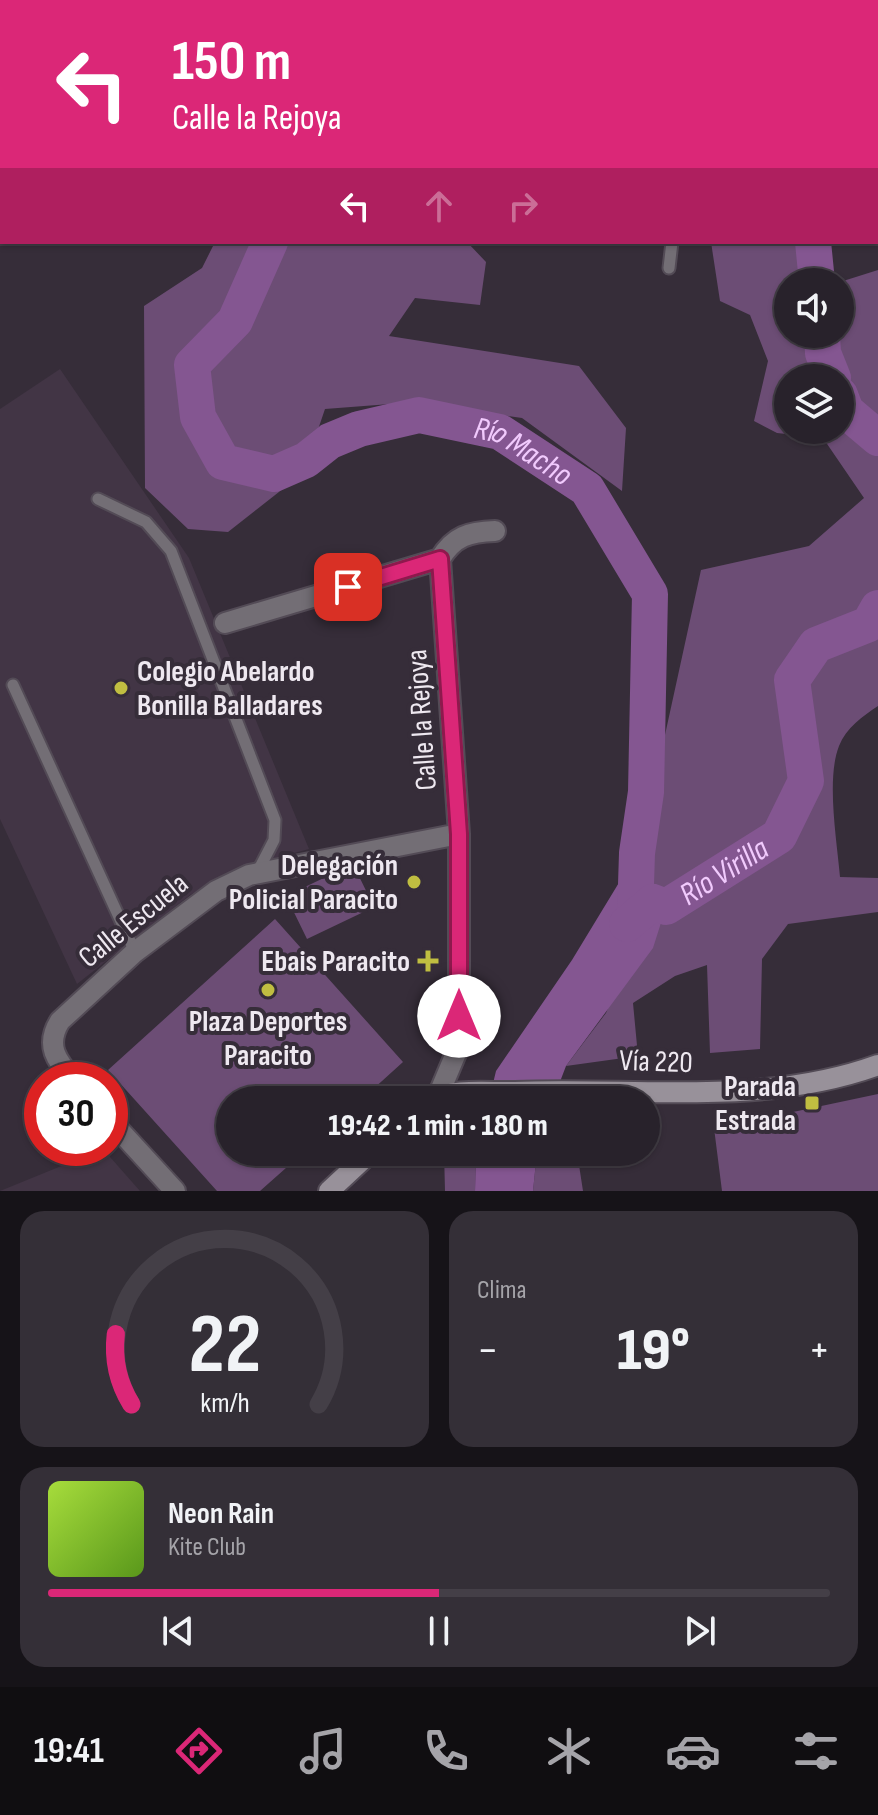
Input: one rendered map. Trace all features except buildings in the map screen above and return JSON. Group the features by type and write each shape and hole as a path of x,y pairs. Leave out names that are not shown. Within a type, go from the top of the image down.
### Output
{"main road":[{"name":"Vía 220","path":"660,1091 727,1093 825,1081 878,1065"},
{"path":"329,1191 356,1166"}],"street":[{"path":"225,623 440,559 457,539 472,532 495,531"},
{"name":"Calle la Rejoya","path":"440,559 459,834 459,1046 441,1086"},
{"name":"Calle Escuela","path":"57,1062 52,1048 53,1033 60,1021 184,911 216,891 256,874 459,834"},
{"path":"128,1140 175,1191"}],"lane":[{"path":"669,268 672,244"},
{"path":"98,499 146,522 171,551 275,820 274,840 256,874"},
{"path":"13,685 135,952"}],"shaded area":[{"path":"214,244 469,244 486,262 480,305 415,298 389,336 579,366 626,428 622,491 522,418 416,402 325,409 309,456 284,488 228,532 188,529 145,488 144,306 202,268"},
{"path":"711,244 825,244 825,268 774,268 774,348 854,348 854,278 878,270 878,706 856,723 842,740 835,760 833,792 840,877 878,878 878,912 788,924 762,959 760,1049 710,1053 707,965 675,976 633,1003 638,1056 566,1066 606,1013 653,902 637,912 639,854 701,570 809,546 864,498 827,444 854,444 854,364 774,364 774,431 754,421 768,361 750,315 720,301"},
{"name":"Colegio Abelardo Bonilla Balladares","path":"60,369 189,558 309,849 238,868 190,895 77,984 0,819 0,409"},
{"path":"637,853 635,915 653,902 666,907 653,948 566,1066 558,1086 492,1086 496,1071 572,960"},
{"path":"353,864 374,907 307,939 286,896"},
{"name":"Plaza Deportes Paracito","path":"275,919 403,1062 376,1086 216,1086 216,1166 288,1166 260,1191 217,1191 128,1092 128,1062 117,1062"},
{"path":"878,1094 878,1191 722,1191 713,1120 774,1116"},
{"path":"61,1166 118,1166 140,1191 0,1191"},
{"path":"444,1166 476,1166 475,1191 445,1191"},
{"path":"476,1166 536,1166 533,1191 475,1191"},
{"path":"536,1166 579,1166 583,1191 533,1191"}],"waterway":[{"name":"Río Macho","path":"269,244 235,321 192,365 198,417 223,462 274,474 306,460 330,441 359,429 419,415 500,432 587,489 650,594 646,792 637,853 635,916"},
{"name":"Río Virilla","path":"813,244 816,268"},
{"name":"Río Virilla","path":"823,348 827,364"},
{"name":"Río Virilla","path":"854,418 878,438"},
{"name":"Río Virilla","path":"627,924 653,902 666,907 779,836 806,781 792,680 816,645 869,624 878,608"}],"place":[{"name":"Colegio Abelardo Bonilla Balladares","path":"121,688"},
{"name":"Delegación Policial Paracito","path":"414,882"},
{"name":"Ebais Paracito","path":"428,961"},
{"name":"Plaza Deportes Paracito","path":"268,990"},
{"name":"Parada Estrada","path":"812,1103"}],"route":[{"path":"348,587 440,559 459,834 459,1016"}]}
